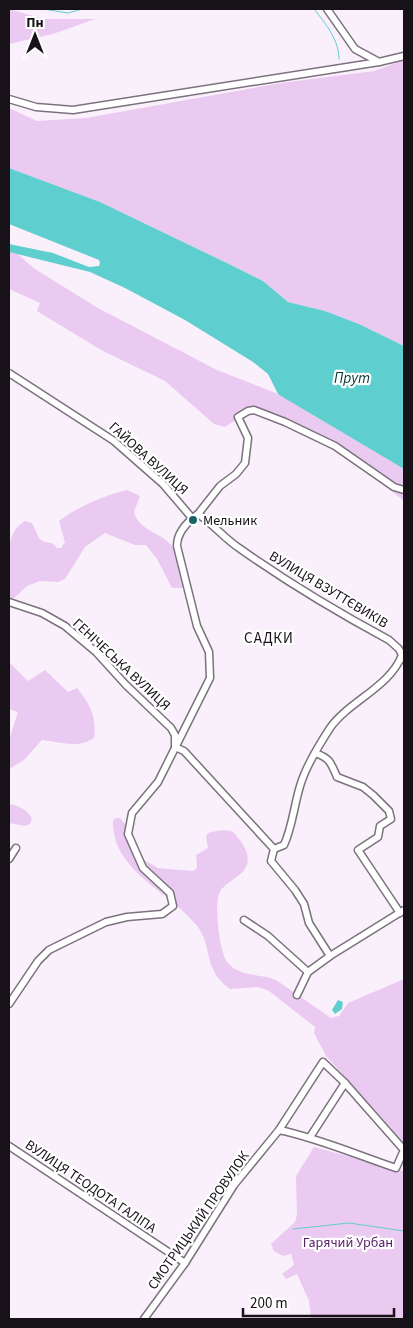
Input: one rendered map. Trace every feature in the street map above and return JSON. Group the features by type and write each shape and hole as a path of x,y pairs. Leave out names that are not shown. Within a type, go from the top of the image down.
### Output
{"street":[{"path":"326,9 355,49 379,62"},
{"path":"9,99 36,107 74,110 379,62 404,56"},
{"name":"ГАЙОВА ВУЛИЦЯ","path":"9,373 108,436 163,484 195,516"},
{"path":"9,1004 38,961 49,950 66,940 80,937 112,920 154,916 169,910 173,906 165,887 143,868 128,834 128,823 132,813 158,782 210,678 209,652 197,626 177,546 178,534 220,486 236,474 245,463 248,438 238,417 248,411 263,412 335,446 394,487 404,490"},
{"name":"ВУЛИЦЯ ВЗУТТЄВИКІВ","path":"195,516 236,547 316,599 389,640 400,649 403,656 388,675 331,726 315,753 301,783 293,822 284,845 274,849"},
{"name":"ГЕНІЧЕСЬКА ВУЛИЦЯ","path":"9,602 53,618 96,652 126,685 171,728 176,740 175,746"},
{"path":"175,746 184,751 274,849 271,861 304,904 309,924 330,956"},
{"path":"296,996 308,972 330,956 402,912 358,850 378,837 380,826 391,819 390,811 364,788 337,777 327,757 315,753"},
{"path":"9,859 16,848"},
{"path":"244,920 268,936 308,972"},
{"name":"СМОТРИЦЬКИЙ ПРОВУЛОК","path":"144,1319 185,1263 234,1185 279,1130 323,1062 345,1083"},
{"path":"279,1130 310,1137 322,1144 396,1168 404,1150 345,1083 310,1137"},
{"name":"ВУЛИЦЯ ТЕОДОТА ГАЛІПА","path":"9,1146 185,1263"}],"green space":[{"path":"9,9 44,19 95,19 53,34 9,44"},
{"path":"404,60 404,346 359,324 325,311 288,302 263,281 100,202 9,168 9,108 37,121 86,118 281,83 374,71"},
{"path":"9,252 15,252 35,269 98,308 217,370 278,394 404,469 404,501 351,459 313,436 255,413 245,414 225,427 214,424 165,381 101,350 37,311 40,303 9,289"},
{"path":"127,490 140,496 134,512 137,519 141,524 170,543 174,549 179,563 183,588 172,588 157,559 146,545 135,545 105,533 85,547 65,579 58,582 40,581 27,586 9,603 7,570 9,547 12,536 17,528 25,521 32,523 40,539 52,543 57,548 61,548 65,542 59,521 92,502"},
{"path":"10,663 28,681 45,670 68,692 77,688 92,711 95,730 94,738 75,744 42,740 24,760 9,769 9,740 18,712 9,709"},
{"path":"9,804 25,810 32,818 30,824 25,826 9,823"},
{"path":"120,818 129,829 134,847 144,860 158,868 193,871 197,868 196,855 208,848 206,837 208,833 222,830 231,831 238,837 247,853 248,862 241,873 220,891 217,912 224,957 238,971 276,980 331,1018 339,1016 348,1003 404,979 404,1148 398,1144 392,1129 326,1056 314,1033 315,1027 269,991 258,987 230,989 221,981 211,966 205,941 197,926 173,902 144,879 122,853 115,838 113,820"},
{"name":"Гарячий Урбан","path":"314,1147 404,1171 404,1319 311,1319 309,1301 297,1274 286,1279 282,1274 294,1265 291,1254 283,1256 274,1251 271,1244 295,1222 297,1215 296,1176"}],"water":[{"name":"Прут","path":"9,168 100,202 263,281 288,302 325,311 359,324 404,346 404,469 278,394 268,374 253,362 185,320 125,288 90,272 9,252 9,244 53,253 89,267 99,266 100,263 99,260 9,224"},
{"path":"338,1000 343,1002 342,1009 335,1014 332,1010"}],"waterway":[{"path":"43,9 68,13 82,9"},
{"path":"314,9 334,39 339,59"},
{"path":"293,1229 349,1223 404,1231"}],"place":[{"name":"Мельник","path":"193,520"}],"district":[{"name":"САДКИ","path":"269,638"}]}
